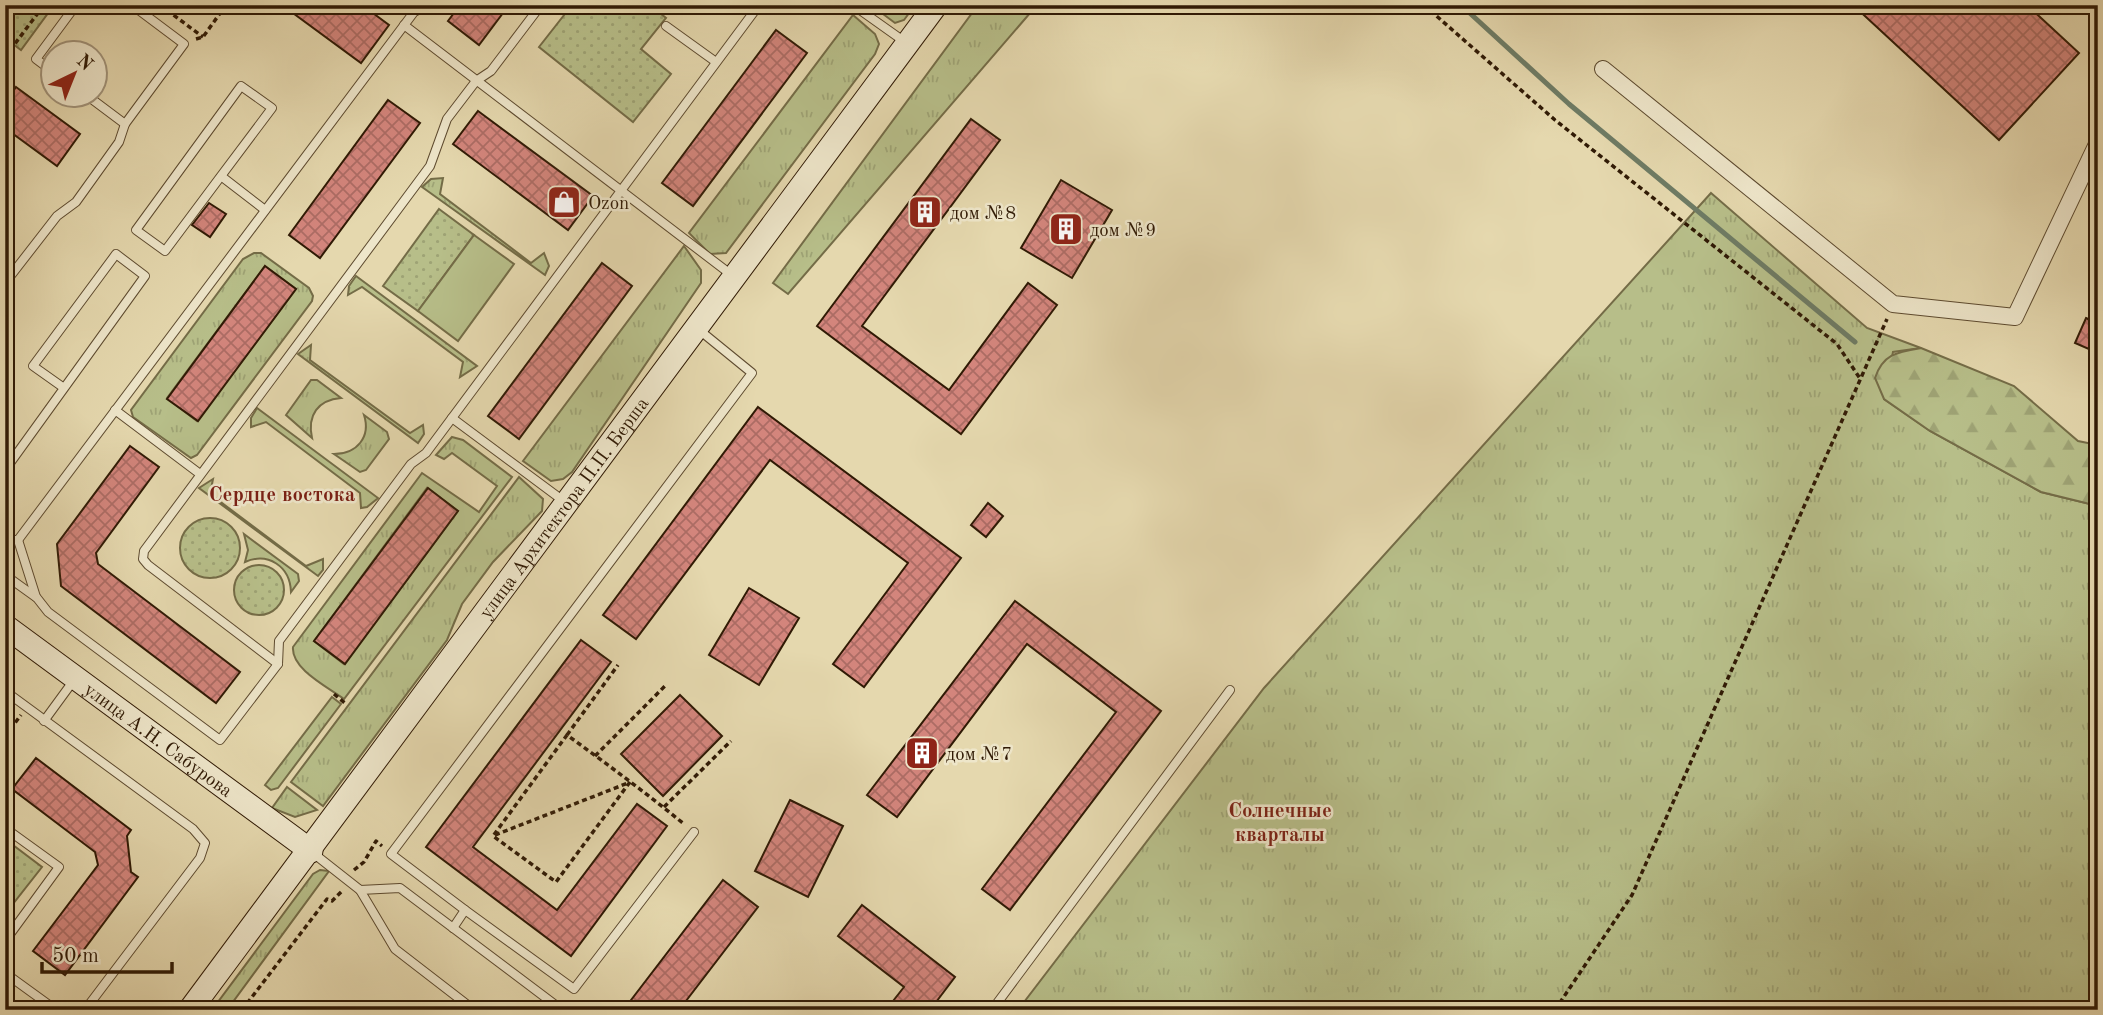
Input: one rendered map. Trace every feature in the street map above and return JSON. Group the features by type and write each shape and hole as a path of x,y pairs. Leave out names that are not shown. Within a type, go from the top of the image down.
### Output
{"street":[{"name":"улица Архитектора П.П. Берша","path":"190,1010 311,851 936,5"},
{"path":"1602,69 1893,304 2015,317 2098,142"},
{"name":"улица А.Н. Сабурова","path":"5,626 311,851"}],"lane":[{"path":"52,38 76,5"},
{"path":"5,283 57,216 76,202 119,142 125,124 184,44 132,5"},
{"path":"405,5 414,12"},
{"path":"18,540 404,25 414,12 427,5"},
{"path":"278,664 143,559 147,544 430,166 447,119 476,80 491,71 541,5"},
{"path":"5,575 37,598 48,612 220,740 278,664 279,641 411,464 426,453 759,5"},
{"path":"853,5 907,44"},
{"path":"404,25 735,278"},
{"path":"666,26 716,62"},
{"path":"240,86 272,108 221,176 165,251 136,230 240,86"},
{"path":"104,108 125,124"},
{"path":"221,176 265,210"},
{"path":"5,470 145,276 116,254 33,366 64,387"},
{"path":"694,832 574,989 391,854 751,373 697,328"},
{"path":"115,410 200,474"},
{"path":"452,418 568,503"},
{"path":"5,540 18,540"},
{"path":"18,540 37,598"},
{"path":"44,721 75,677"},
{"path":"992,1010 1230,690"},
{"path":"5,691 194,829 205,843 200,858 85,1010"},
{"path":"5,828 59,867 5,941"},
{"path":"311,851 360,890 395,949 474,1010"},
{"path":"360,890 400,888 562,1010"},
{"path":"453,928 465,910"},
{"path":"5,972 56,1010"}],"path":[{"path":"5,57 44,5"},
{"path":"160,5 202,37"},
{"path":"184,44 202,37 226,5"},
{"path":"1424,5 1555,120 1837,344 1861,380"},
{"path":"1555,1010 1632,895 1893,304"},
{"path":"493,836 618,665"},
{"path":"595,756 666,685"},
{"path":"334,694 346,704"},
{"path":"5,736 27,708"},
{"path":"5,725 10,729"},
{"path":"567,735 694,832"},
{"path":"664,807 731,741"},
{"path":"493,836 556,882 630,782"},
{"path":"493,836 630,782"},
{"path":"242,1010 327,899 332,901 342,890 345,877 364,862 376,841"}],"green space":[{"path":"5,5 54,5 21,50 5,38"},
{"path":"572,5 650,5 666,18 641,49 671,74 633,122 539,47"},
{"path":"871,5 915,5 904,20 895,23"},
{"path":"978,5 1037,5 788,294 773,283"},
{"path":"853,15 875,34 879,44 875,54 726,253 710,254 689,233"},
{"path":"443,178 440,194 531,263 544,253 549,266 545,275 422,187 431,179"},
{"path":"1711,193 1867,328 1921,348 1893,352 1884,399 1930,431 2041,492 2098,506 2098,1010 1018,1010 1264,688"},
{"path":"439,209 474,235 418,311 383,286"},
{"path":"474,235 514,264 458,341 418,311"},
{"path":"684,246 701,270 701,283 572,472 563,479 551,481 523,461"},
{"path":"254,253 261,253 309,288 312,301 197,455 191,458 133,417 131,410 243,259","holes":["265,266 296,289 197,421 167,398"]},
{"path":"356,276 477,366 460,377 463,362 362,287 348,295 349,286"},
{"path":"311,345 310,360 410,433 423,425 424,434 418,443 298,354"},
{"path":"1921,348 2014,386 2078,441 2098,445 2098,506 2041,492 1930,431 1884,399 1875,378 1882,364 1898,353"},
{"path":"311,380 317,380 341,398 326,402 316,410 311,422 312,438 286,415"},
{"path":"257,408 378,498 367,507 361,508 360,493 266,422 251,427 251,418"},
{"path":"364,415 387,432 389,439 366,470 360,472 334,454 349,451 360,443 366,430"},
{"path":"452,437 463,440 512,477 344,699 304,670 294,655 293,647 422,473 479,512 497,486 452,453 444,459 436,455","holes":["427,488 458,511 344,664 314,641"]},
{"path":"519,477 543,499 542,511 493,562 462,604 447,640 323,806 291,782"},
{"path":"213,479 210,494 306,566 323,559 323,570 318,576 199,488"},
{"path":"204,518 216,518 235,531 240,548 238,560 227,573 216,578 204,578 185,565 180,554 180,542 193,523"},
{"path":"244,534 298,574 299,581 291,592 287,575 276,564 262,559 245,562 248,550"},
{"path":"259,565 277,572 284,590 277,608 259,615 241,608 234,590 241,572"},
{"path":"332,697 341,704 278,788 271,790 265,785"},
{"path":"287,787 317,810 295,817 272,808"},
{"path":"5,839 42,867 5,914"},
{"path":"320,870 329,871 227,1010 212,1010 313,874"}],"building":[{"path":"282,5 362,5 389,25 361,63"},
{"path":"460,5 509,5 479,45 448,21"},
{"path":"1853,5 2027,5 2079,53 1999,140"},
{"path":"776,30 807,53 693,206 662,183"},
{"path":"16,87 38,103 38,108 45,108 80,134 57,166 5,128 5,103"},
{"path":"388,100 420,123 320,258 289,235"},
{"path":"478,111 593,196 568,230 453,144"},
{"name":"дом №8","path":"971,119 1000,140 862,326 949,390 1028,283 1057,305 961,434 817,326"},
{"name":"дом №9","path":"1061,180 1112,210 1072,278 1021,248"},
{"path":"209,203 226,214 210,237 192,225"},
{"path":"602,263 632,286 519,439 488,416"},
{"path":"265,266 296,289 198,421 167,399"},
{"path":"2086,318 2098,324 2098,353 2075,343"},
{"path":"758,407 961,558 864,687 833,664 908,563 770,460 636,639 603,615"},
{"path":"130,446 159,467 96,553 98,564 240,672 216,703 61,586 57,544"},
{"path":"428,488 458,511 345,664 314,641"},
{"path":"988,503 1003,516 986,537 971,525"},
{"path":"749,588 799,618 759,685 709,655"},
{"name":"дом №7","path":"1015,601 1161,711 1010,910 982,889 1116,712 1027,644 897,817 867,795"},
{"path":"581,640 611,662 473,847 557,910 637,804 667,826 571,956 426,847"},
{"path":"680,695 722,736 663,796 621,754"},
{"path":"36,758 131,830 127,836 131,872 138,877 65,975 33,951 98,865 95,852 12,789"},
{"path":"790,800 843,826 808,897 755,871"},
{"path":"723,880 758,907 679,1010 636,1010 628,1004"},
{"path":"862,905 955,977 930,1010 886,1010 904,987 838,936"}],"waterway":[{"path":"1461,5 1569,104 1855,342"}],"place":[{"name":"Ozon","path":"564,202"},
{"name":"дом №8","path":"925,212"},
{"name":"дом №9","path":"1066,229"},
{"name":"дом №7","path":"922,753"}],"district":[{"name":"Сердце востока","path":"282,494"},
{"name":"Солнечные кварталы","path":"1280,822"}]}
